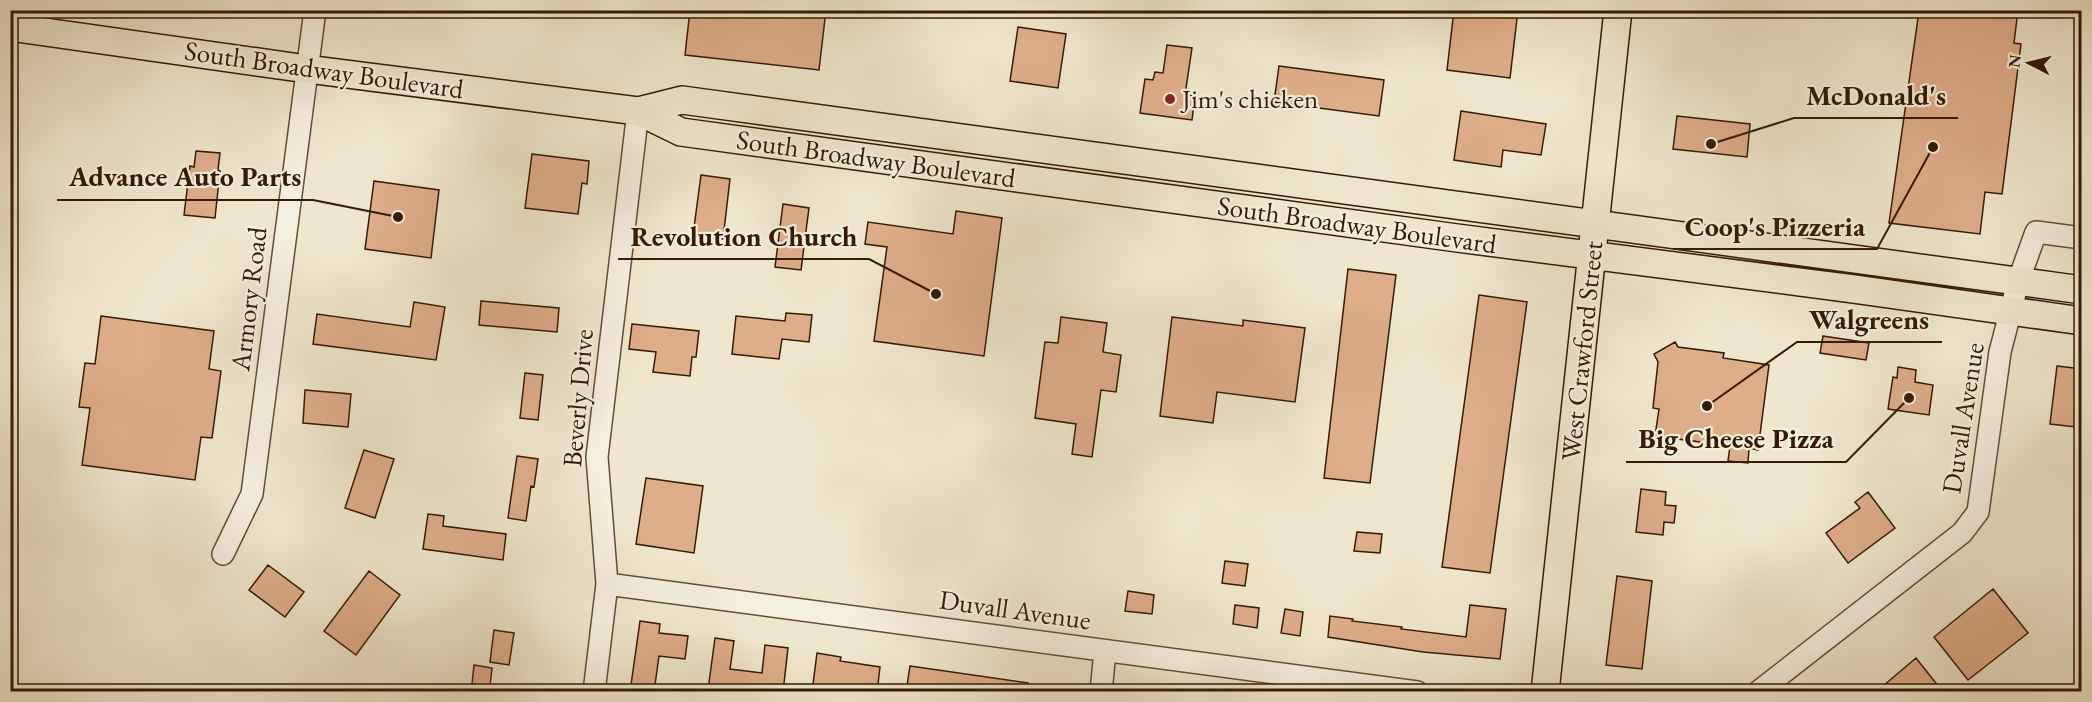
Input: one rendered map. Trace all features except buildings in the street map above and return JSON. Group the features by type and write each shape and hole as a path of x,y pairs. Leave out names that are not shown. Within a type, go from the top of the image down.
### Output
{"main road":[{"name":"West Crawford Street","path":"1545,692 1618,10"},
{"name":"South Broadway Boulevard","path":"10,27 308,69 638,111 681,132 1592,257 1854,289 2082,321"},
{"name":"South Broadway Boulevard","path":"638,111 682,100 2082,290"}],"street":[{"name":"Armory Road","path":"223,554 252,494 315,10"},
{"name":"Beverly Drive","path":"594,692 607,584 597,457 638,111"},
{"name":"Duvall Avenue","path":"1758,692 1962,533 1978,512 2000,352 2018,282 2036,232 2082,238"},
{"name":"Duvall Avenue","path":"607,584 1416,692"},
{"path":"1101,692 1105,651"}],"place":[{"name":"Jim's chicken","path":"1170,99"},
{"name":"McDonald's","path":"1711,144"},
{"name":"Coop's Pizzeria","path":"1933,147"},
{"name":"Advance Auto Parts","path":"398,217"},
{"name":"Revolution Church","path":"936,294"},
{"name":"Big Cheese Pizza","path":"1909,398"},
{"name":"Walgreens","path":"1707,406"}]}
